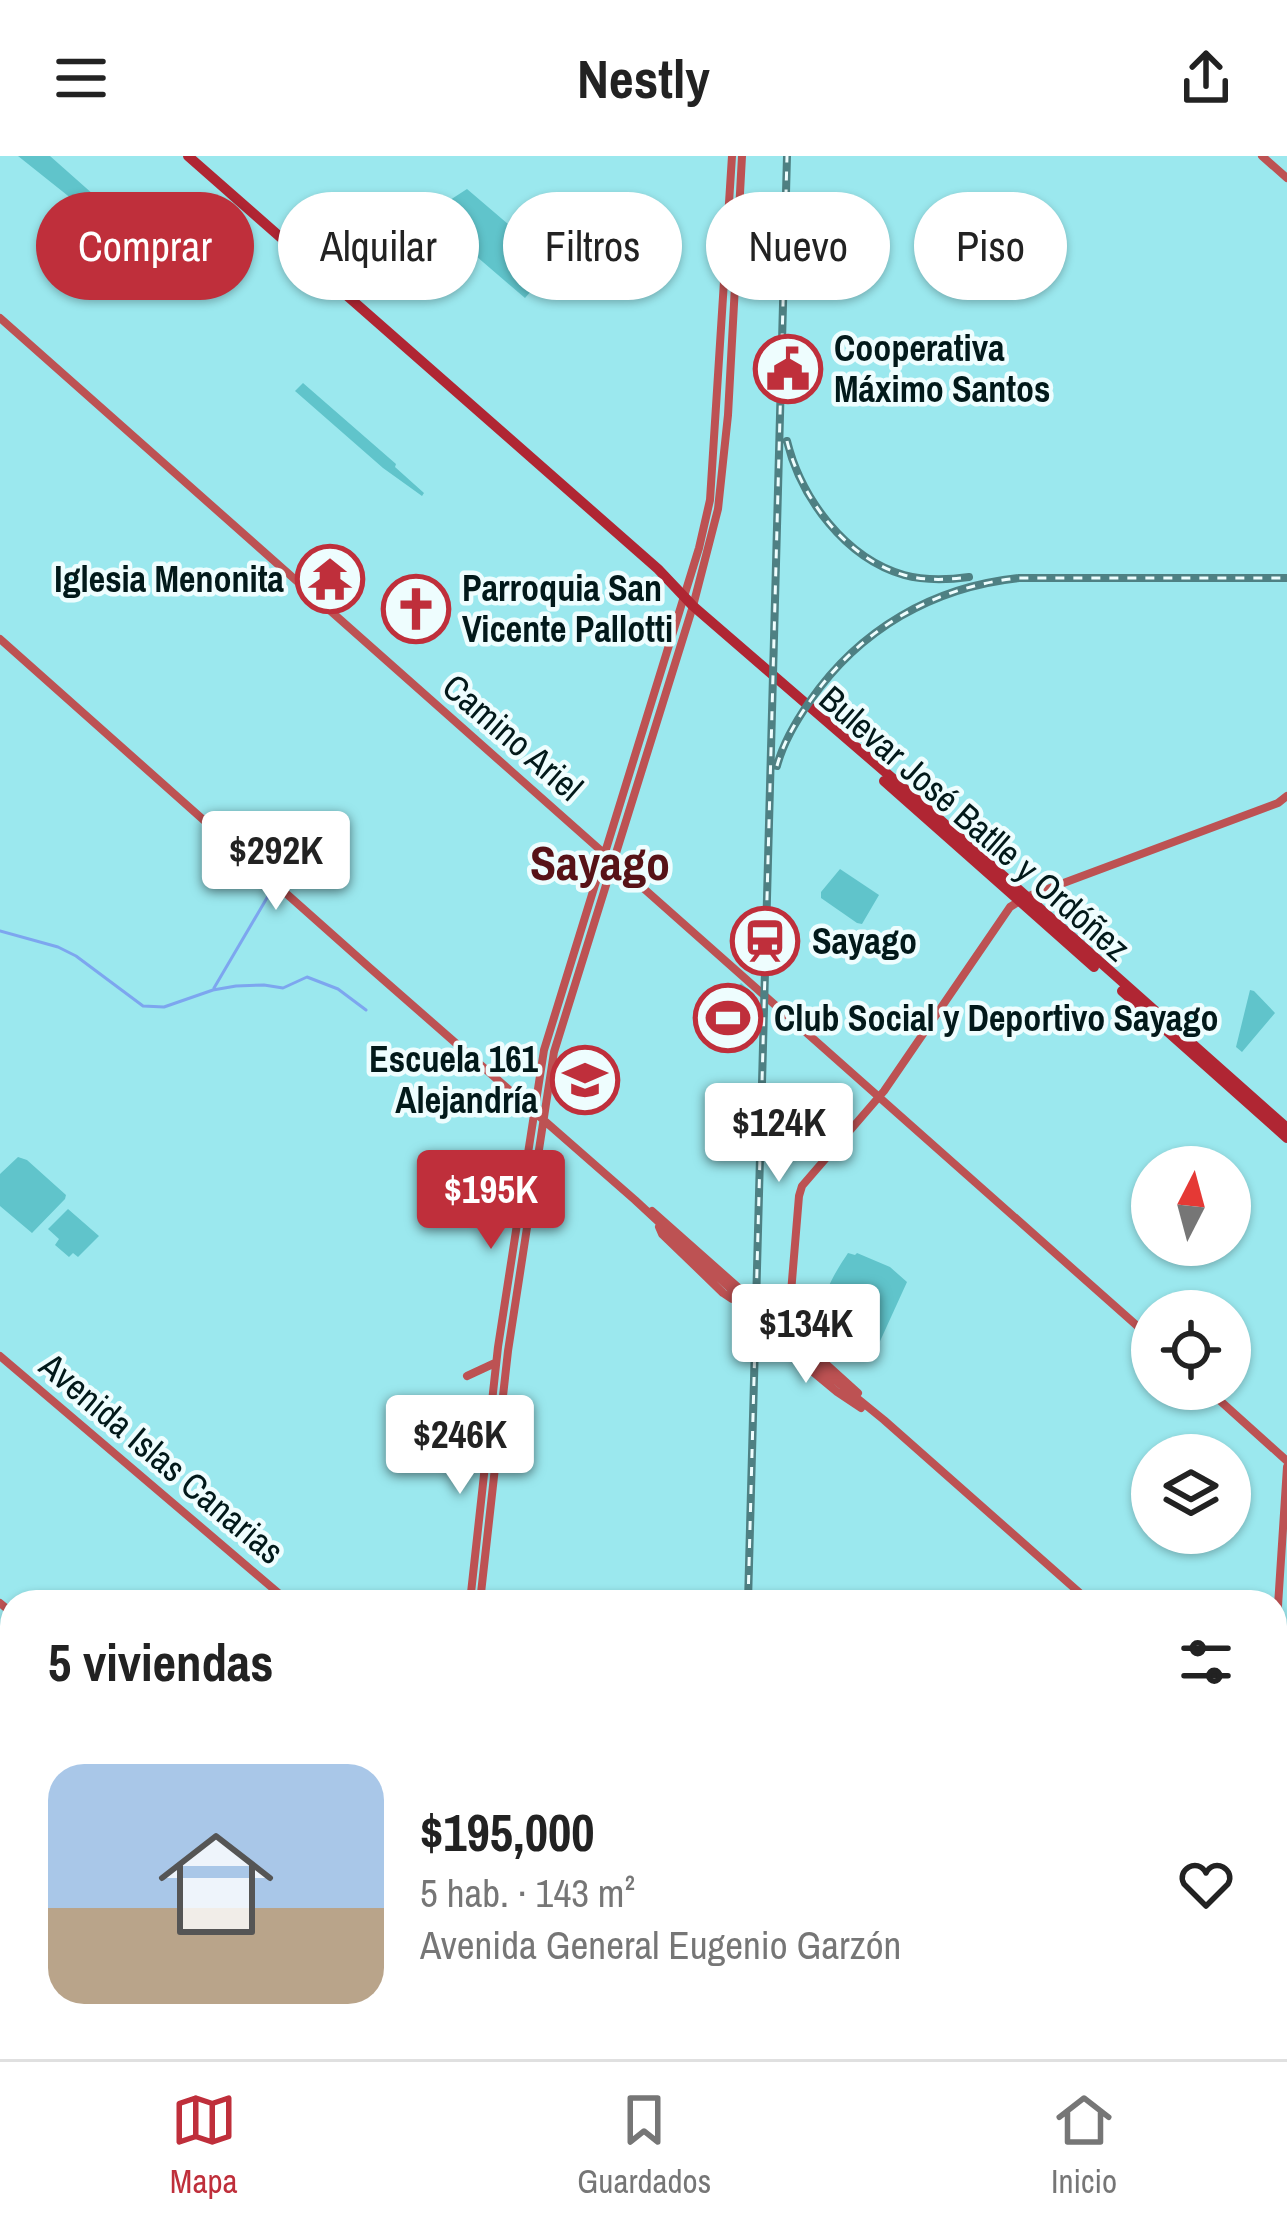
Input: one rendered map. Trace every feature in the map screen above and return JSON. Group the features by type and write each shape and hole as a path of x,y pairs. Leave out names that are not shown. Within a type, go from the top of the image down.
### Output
{"main road":[{"name":"Bulevar José Batlle y Ordóñez","path":"188,156 670,581 687,604"},
{"path":"687,604 712,488 732,156"},
{"path":"481,1590 508,1351 558,1038 687,604 713,534 723,470 742,156"},
{"path":"1262,156 1287,178"},
{"name":"Camino Ariel","path":"0,319 1131,1320"},
{"name":"Bulevar José Batlle y Ordóñez","path":"631,547 687,604 1287,1128"},
{"path":"670,581 690,578"},
{"path":"0,638 722,1281 786,1328 1076,1590"},
{"path":"786,1328 800,1190 879,1098 1010,907 1287,796"},
{"path":"471,1590 496,1362 544,1050 609,858"},
{"name":"Bulevar José Batlle y Ordóñez","path":"1022,899 1287,1138"},
{"path":"635,1200 740,1289 738,1298 723,1293 662,1234 658,1223"},
{"path":"786,1328 774,1334 778,1342 837,1393 884,1420"},
{"name":"Avenida Islas Canarias","path":"0,1356 275,1590"},
{"path":"467,1376 496,1362"},
{"path":"1229,1410 1287,1464 1279,1590"}],"shaded area":[{"path":"18,156 50,156 91,192 63,192"},
{"path":"479,199 503,220 503,279 479,259"},
{"path":"303,383 396,464 422,496 295,391"},
{"path":"840,869 879,895 862,924 821,898"},
{"name":"Club Social y Deportivo Sayago","path":"741,983 755,995 754,1009 726,1048 702,1027"},
{"path":"1250,990 1275,1013 1242,1052 1236,1047"},
{"path":"18,1157 66,1195 32,1233 0,1206 0,1174"},
{"path":"68,1209 99,1236 78,1257 73,1253 69,1257 55,1245 59,1239 48,1229"},
{"path":"848,1253 890,1267 907,1282 876,1350 825,1330 822,1320 824,1300"}],"waterway":[{"path":"214,988 271,891"},
{"path":"0,931 76,956 143,1006 164,1007 236,986 283,988 307,977 338,989 366,1010"}],"railway":[{"path":"748,1590 787,156"},
{"path":"787,441 815,504 863,555 912,577 969,577"},
{"path":"777,766 805,709 852,653 901,616 957,591 1019,578 1287,578"}],"place":[{"name":"Cooperativa Máximo Santos","path":"788,369"},
{"name":"Iglesia Menonita","path":"330,579"},
{"name":"Parroquia San Vicente Pallotti","path":"416,609"},
{"name":"Sayago","path":"765,941"},
{"name":"Club Social y Deportivo Sayago","path":"728,1018"},
{"name":"Escuela 161 Alejandría","path":"585,1080"}],"district":[{"name":"Sayago","path":"600,863"}]}
